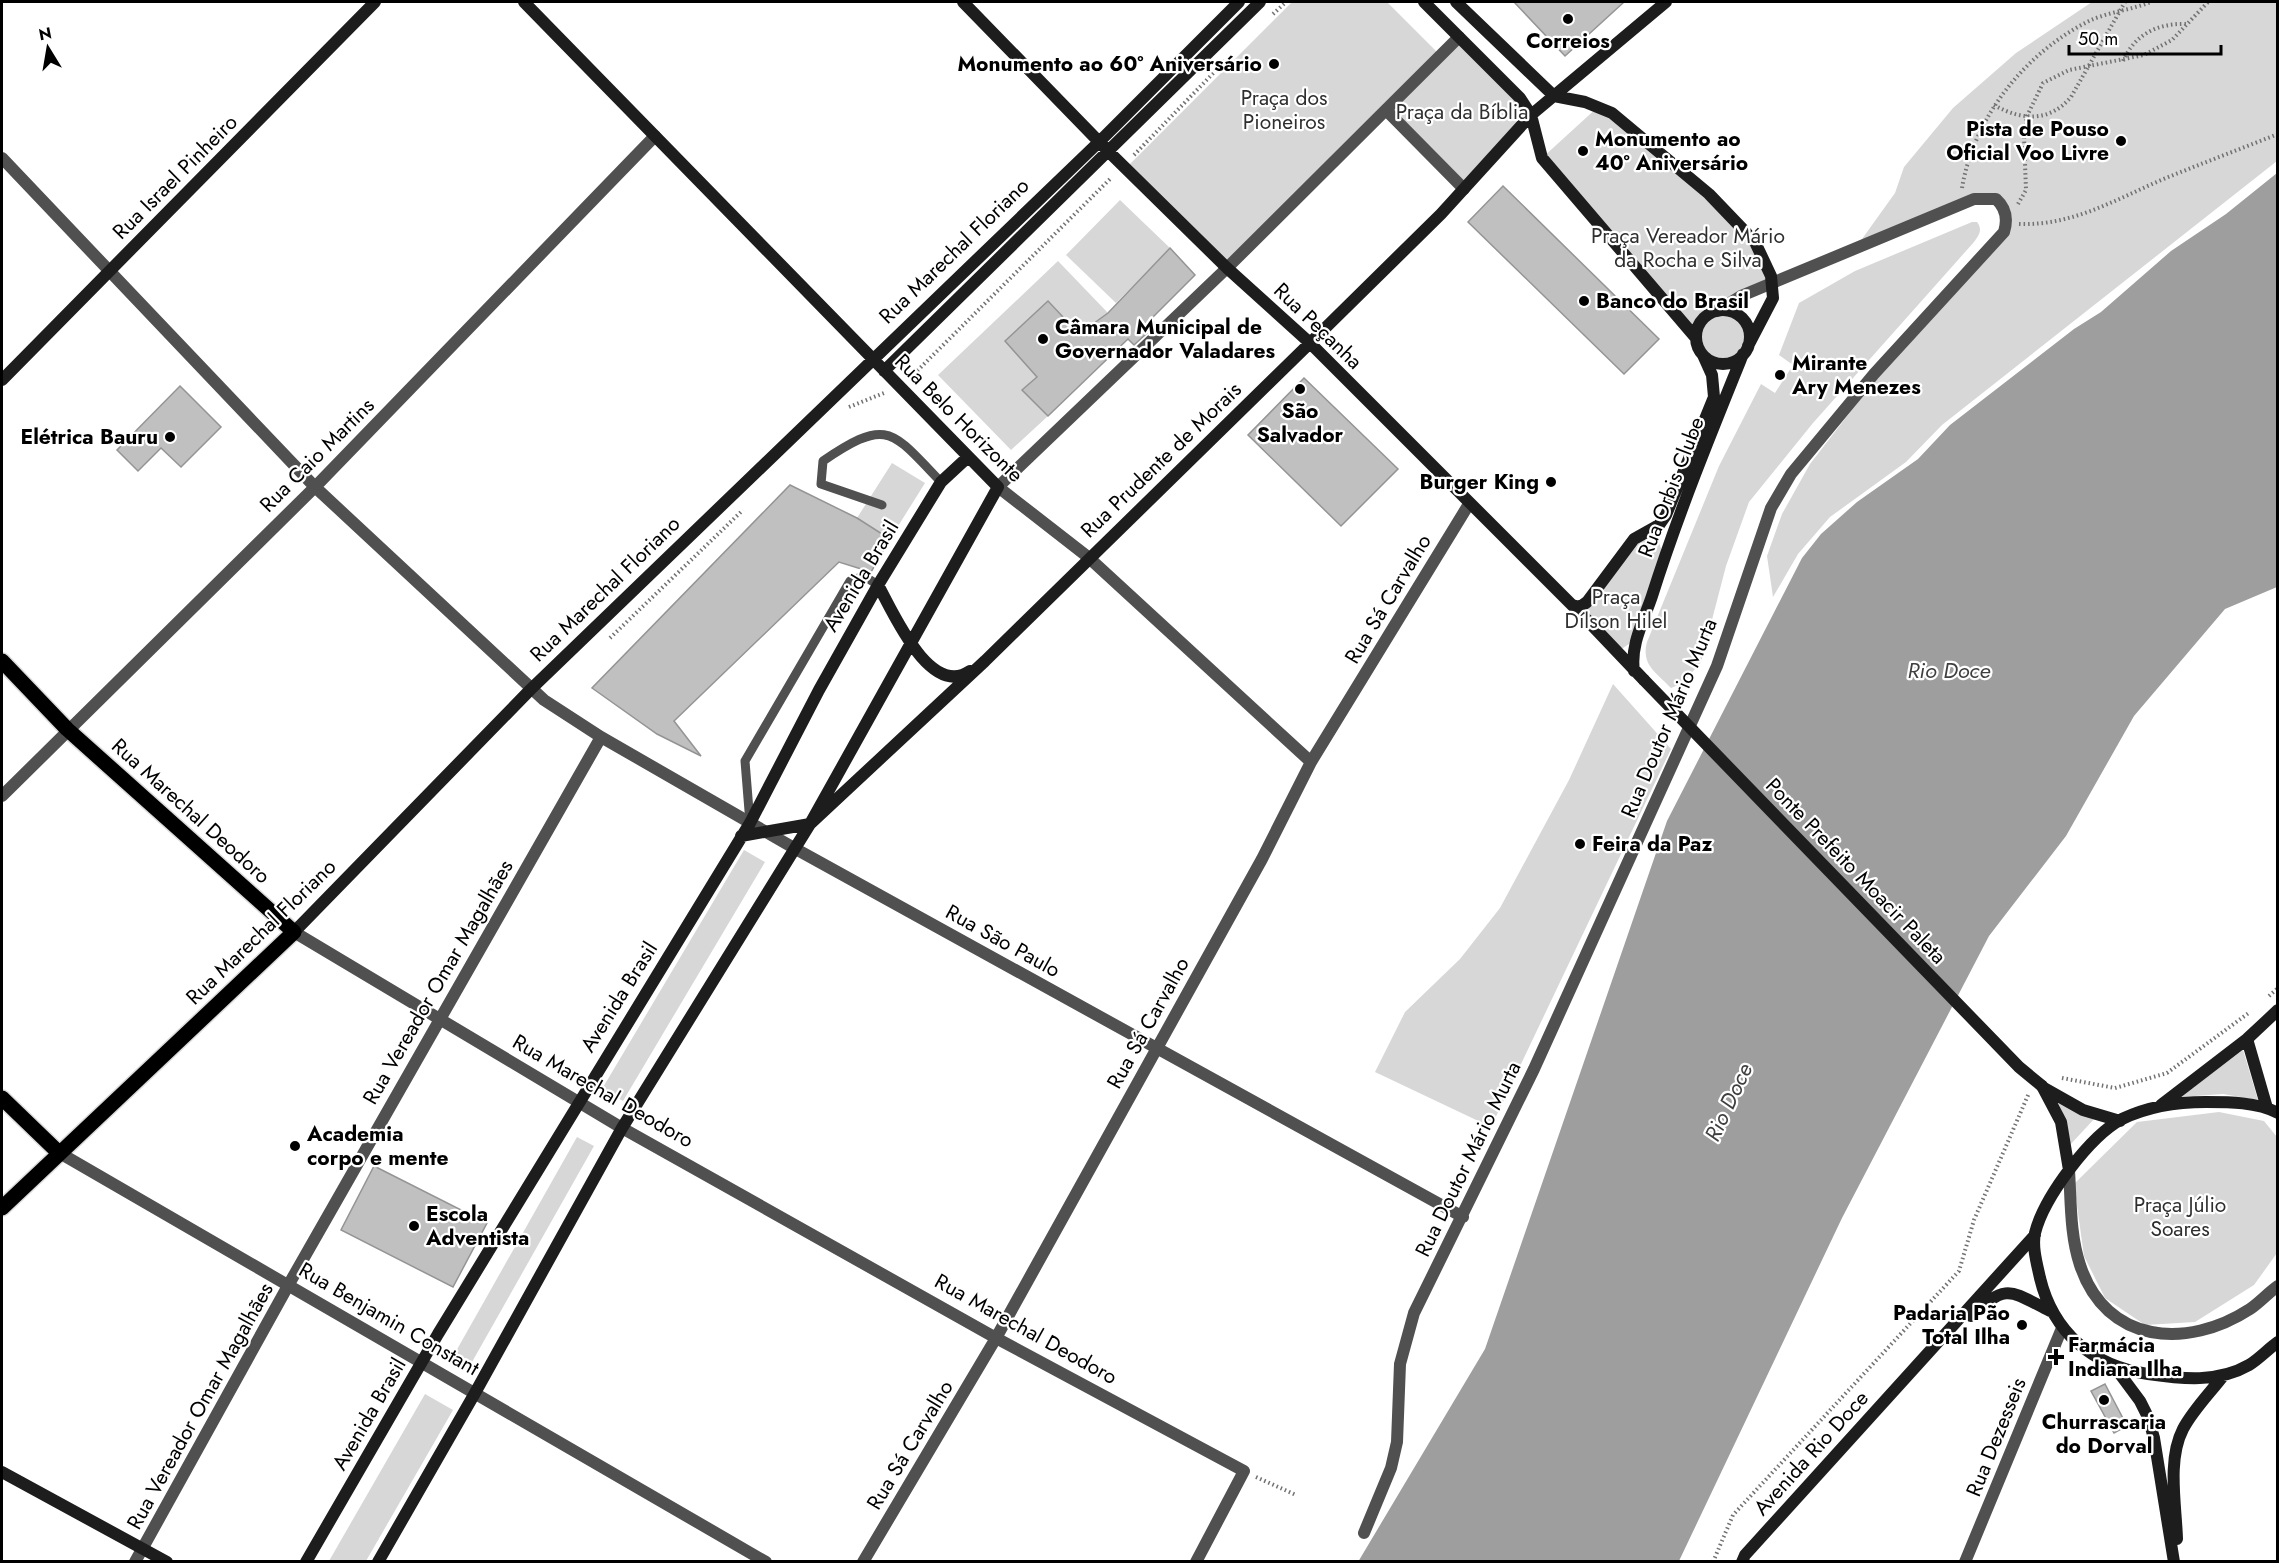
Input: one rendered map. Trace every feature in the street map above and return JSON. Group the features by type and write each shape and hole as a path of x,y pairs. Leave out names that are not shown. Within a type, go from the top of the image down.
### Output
{"main road":[{"name":"Rua Marechal Deodoro","path":"2,661 67,729 294,932"},
{"name":"Rua Marechal Floriano","path":"2,1208 58,1152 294,932"},
{"name":"Rua Benjamin Constant","path":"2,1098 58,1152"}],"street":[{"name":"Rua Israel Pinheiro","path":"2,380 375,2"},
{"name":"Rua Belo Horizonte","path":"524,2 998,487 1088,557 1311,762"},
{"name":"Rua Peçanha","path":"963,2 1108,151 1227,268 1310,343 1644,680"},
{"name":"Rua Marechal Floriano","path":"294,932 530,690 1100,141 1239,2"},
{"name":"Rua Marechal Floriano","path":"884,371 1260,2"},
{"path":"1424,2 1520,98 1531,115 1542,158 1696,338 1702,355 1710,361 1728,363 1738,361 1746,350 1749,337 1743,320 1726,311 1717,311"},
{"path":"1456,2 1554,96 1586,102 1612,113 1709,194 1755,242 1773,270 1802,272"},
{"name":"Rua Prudente de Morais","path":"810,824 985,661 1088,557 1310,343 1464,189 1531,115 1666,2"},
{"path":"378,1562 622,1128 810,824 998,487 1227,268 1459,37"},
{"path":"1386,110 1464,189"},
{"name":"Rua Caio Martins","path":"2,796 67,729 315,487 655,136"},
{"name":"Rua São Paulo","path":"2,158 315,487 530,690 601,737 763,831 1463,1217"},
{"path":"1696,338 1702,321 1741,296 1974,199 1995,199 2003,206 2006,221"},
{"name":"Rua Doutor Mário Murta","path":"1364,1533 1391,1468 1397,1442 1400,1364 1411,1322 1534,1069 1717,666 1771,508 1791,474 1874,374 2004,232 2006,221"},
{"path":"1767,263 1773,284"},
{"name":"Rua Orbis Clube","path":"1634,671 1632,659 1635,643 1665,554 1746,350 1773,298 1773,284"},
{"name":"Rua Orbis Clube","path":"1587,602 1632,542 1659,525 1666,515 1714,397 1715,385 1702,355"},
{"name":"Avenida Brasil","path":"306,1562 577,1102 750,823 819,690 878,585 941,483 968,457"},
{"name":"Rua Sá Carvalho","path":"863,1562 996,1338 1262,859 1311,762 1470,504"},
{"path":"1632,542 1642,537 1655,537 1660,540 1665,554"},
{"path":"878,585 910,642 932,670 948,678 962,676 985,661"},
{"path":"1572,605 1580,607 1587,602"},
{"path":"1586,619 1587,602"},
{"path":"1616,651 1627,652 1635,643"},
{"name":"Ponte Prefeito Moacir Paleta","path":"1644,680 2039,1084 2061,1122 2069,1170"},
{"name":"Rua Vereador Omar Magalhães","path":"135,1562 289,1284 601,737"},
{"path":"741,836 810,824"},
{"name":"Rua Marechal Deodoro","path":"294,932 440,1017 622,1128 996,1338 1244,1471"},
{"path":"2277,1010 2247,1039 2161,1105 2120,1121 2069,1170 2044,1209 2035,1235 2036,1263 2050,1311 2062,1328 2082,1347 2114,1366 2134,1372 2183,1379 2223,1376 2250,1365 2277,1342"},
{"path":"2161,1105 2224,1102 2272,1110 2247,1039"},
{"name":"Ponte Prefeito Moacir Paleta","path":"2039,1084 2084,1110 2120,1121"},
{"name":"Rua Benjamin Constant","path":"58,1152 766,1562"},
{"path":"2069,1170 2072,1226 2081,1268 2093,1293 2127,1325 2169,1336 2197,1330 2220,1324 2249,1310 2277,1286"},
{"name":"Avenida Rio Doce","path":"1742,1562 1745,1555 2035,1235"},
{"name":"Avenida Rio Doce","path":"1910,1372 1993,1296 2014,1293 2050,1311"},
{"name":"Rua Dezesseis","path":"1965,1562 2062,1328"},
{"path":"2114,1366 2140,1401 2148,1417 2154,1438 2176,1562"},
{"path":"2176,1562 2174,1460 2178,1442 2184,1428 2223,1376"},
{"path":"1196,1562 1244,1471"},
{"path":"2,1472 167,1562"}],"lane":[{"path":"882,505 821,484 823,461 856,439 879,433 896,438 941,483"},
{"path":"750,823 744,761 850,581 864,576 878,585"}],"path":[{"path":"1269,18 1286,2"},
{"path":"1994,105 2008,113 2027,116 2059,110 2071,97 2125,2"},
{"path":"1962,204 1964,176 1994,105 2010,81 2069,33 2091,20 2151,2"},
{"path":"2208,2 2172,40 2144,56 2122,62 2069,70 2043,83 2027,116 2024,136 2026,190 2024,197 2006,221 2030,225 2069,219 2097,210 2164,179 2277,134"},
{"path":"2122,62 2139,37 2160,26 2187,24"},
{"path":"899,386 935,355 1124,166 1228,58"},
{"path":"2263,1002 2277,988"},
{"path":"1713,1562 1733,1515 1959,1271 1974,1220 2023,1102 2039,1084 2052,1076 2085,1085 2115,1088 2167,1073 2254,1009"},
{"path":"1244,1471 1296,1495"}],"green space":[{"name":"Praça dos Pioneiros","path":"1292,2 1387,2 1439,54 1227,267 1128,166"},
{"path":"2092,2 2277,2 2277,161 1942,425 1906,462 1830,517 1798,554 1773,597 1767,556 1782,514 1810,464 1872,384 2009,221 1987,195 1857,246 1895,193 1904,167 1953,108 2016,53"},
{"name":"Praça da Bíblia","path":"1459,43 1519,102 1525,114 1466,183 1391,110"},
{"name":"Praça Vereador Mário da Rocha e Silva","path":"1599,106 1755,242 1771,276 1709,314 1702,321 1694,336 1542,158"},
{"path":"1120,200 1170,248 1116,303 1066,255"},
{"path":"1972,222 1977,222 1980,228 1979,235 1974,242 1813,423 1749,502 1726,566 1701,662 1683,683 1671,688 1651,668 1646,657 1647,642 1719,466 1761,384 1775,393 1793,365 1779,355 1799,303 1855,271"},
{"path":"1058,261 1108,313 1081,337 1048,301 1005,341 1037,377 1023,390 1048,416 1011,450 938,375"},
{"path":"1722,314 1738,321 1745,337 1738,353 1722,360 1706,353 1699,337 1706,321"},
{"path":"892,463 925,483 890,539 857,518"},
{"name":"Praça Dílson Hilel","path":"1643,538 1658,540 1663,554 1632,642 1620,650 1587,611 1587,607"},
{"name":"Feira da Paz","path":"1613,684 1671,749 1491,1127 1375,1072 1405,1012 1460,959 1500,908 1569,780"},
{"path":"744,850 765,862 623,1101 602,1089"},
{"path":"2243,1050 2258,1100 2223,1094 2180,1097"},
{"path":"2051,1094 2096,1117 2069,1146"},
{"name":"Praça Júlio Soares","path":"2219,1112 2264,1121 2277,1137 2277,1253 2254,1285 2195,1322 2145,1325 2105,1298 2084,1256 2074,1184 2137,1122"},
{"path":"577,1137 594,1146 472,1362 455,1353"},
{"path":"425,1394 453,1410 366,1561 329,1561"}],"water":[{"name":"Rio Doce","path":"2277,173 2277,587 2225,609 2134,716 2066,836 1989,936 1842,1218 1679,1561 1358,1562 1485,1349 1667,821 1802,558 1821,534 1857,502 1918,459 1950,425 2074,329 2101,312 2171,251 2226,214"}],"building":[{"name":"Correios","path":"1514,2 1624,2 1565,56"},
{"name":"Banco do Brasil","path":"1503,186 1659,339 1624,374 1468,222"},
{"path":"1170,248 1195,275 1151,319 1156,325 1134,345 1128,339 1048,416 1022,390 1037,377 1005,341 1048,301 1079,334 1108,313"},
{"path":"1304,378 1398,469 1341,526 1248,435"},
{"name":"Elétrica Bauru","path":"180,386 221,427 181,467 161,448 138,471 117,450"},
{"path":"790,485 857,518 890,539 871,572 839,562 674,721 701,756 657,734 592,688"},
{"name":"Escola Adventista","path":"374,1166 487,1223 453,1287 341,1230"},
{"path":"2105,1384 2127,1426 2114,1433 2091,1391"}],"place":[{"name":"Correios","path":"1568,19"},
{"name":"Monumento ao 60º Aniversário","path":"1274,64"},
{"name":"Pista de Pouso Oficial Voo Livre","path":"2121,141"},
{"name":"Monumento ao 40º Aniversário","path":"1583,151"},
{"name":"Banco do Brasil","path":"1584,301"},
{"name":"Câmara Municipal de Governador Valadares","path":"1043,339"},
{"name":"Mirante Ary Menezes","path":"1780,375"},
{"name":"São Salvador","path":"1300,389"},
{"name":"Elétrica Bauru","path":"170,437"},
{"name":"Burger King","path":"1551,482"},
{"name":"Feira da Paz","path":"1580,844"},
{"name":"Academia corpo e mente","path":"295,1146"},
{"name":"Escola Adventista","path":"414,1226"},
{"name":"Padaria Pão Total Ilha","path":"2022,1325"},
{"name":"Farmácia Indiana Ilha","path":"2056,1357"},
{"name":"Churrascaria do Dorval","path":"2104,1400"}]}
